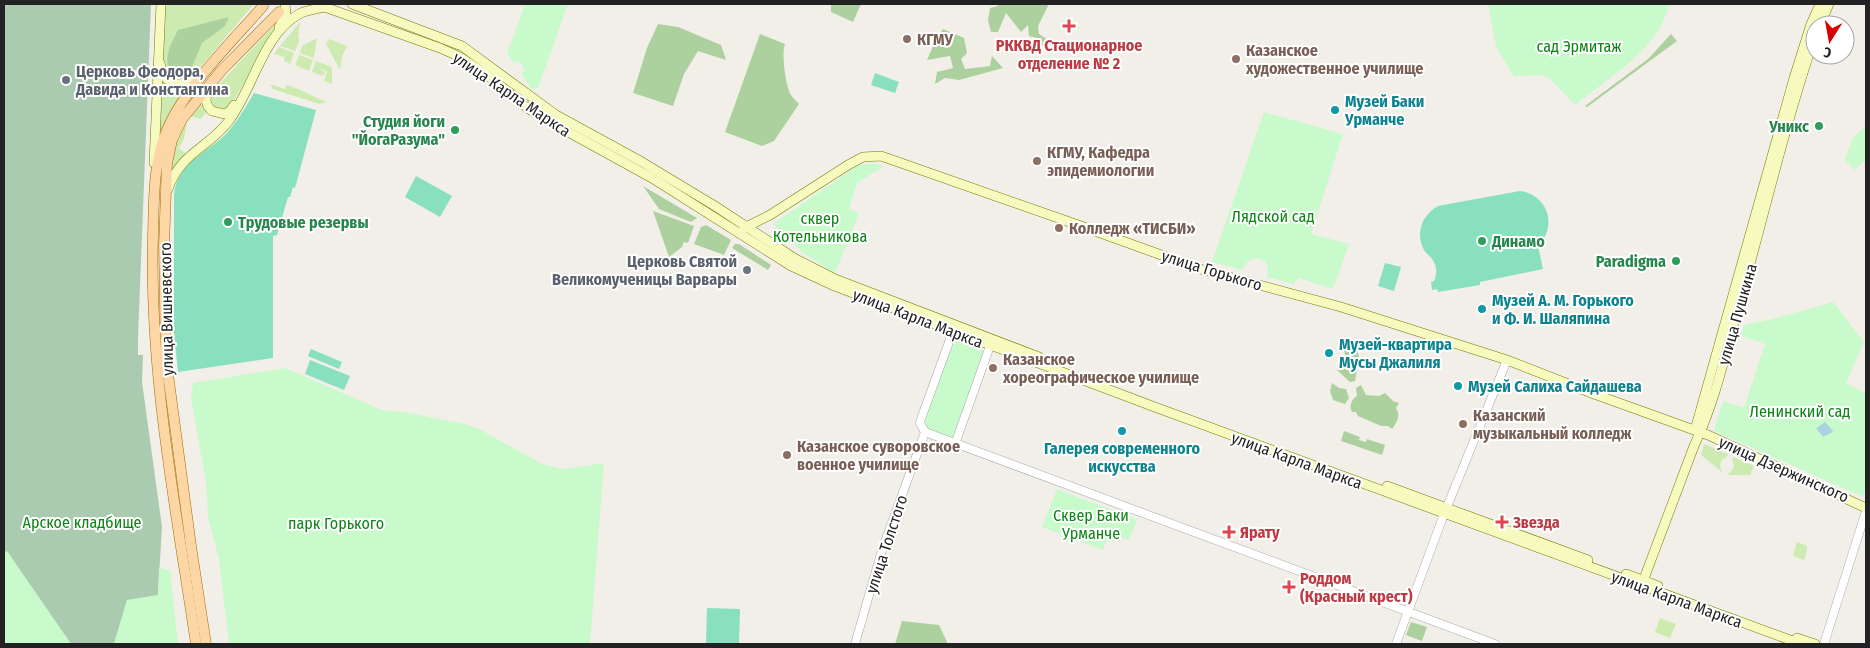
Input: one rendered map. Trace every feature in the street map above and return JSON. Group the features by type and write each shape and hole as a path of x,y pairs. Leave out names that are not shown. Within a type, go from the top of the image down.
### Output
{"main road":[{"path":"162,4 160,59 164,76 170,82 181,84 199,80"},
{"path":"154,199 155,118 162,4"},
{"name":"улица Карла Маркса","path":"316,4 355,16 460,57 543,118 652,178 791,266 832,285 990,346 1815,644"},
{"name":"улица Карла Маркса","path":"352,4 446,38 475,54 556,115 642,162 807,266 835,279 1446,511"},
{"name":"улица Пушкина","path":"1642,583 1694,446 1796,68 1820,4"},
{"name":"улица Вишневского","path":"196,644 156,360 153,315 154,199 158,159 165,134 175,113 199,80 262,6"},
{"path":"165,196 171,178 180,165 217,133 232,116 267,49 281,30 301,13 327,7"},
{"path":"221,71 206,98 209,108 216,114 227,112 232,108 265,47 284,20 286,9 282,8"},
{"name":"улица Вишневского","path":"206,644 167,378 164,315 165,196 168,157 176,130 194,103 221,71 282,8"},
{"name":"улица Пушкина","path":"1698,431 1715,394 1807,65"},
{"name":"улица Горького","path":"739,234 746,226 770,215 848,165 863,157 881,156 1072,222 1200,269 1341,307 1507,360 1594,394 1698,431"},
{"name":"улица Дзержинского","path":"1698,431 1866,510"},
{"name":"улица Карла Маркса","path":"1642,583 1801,644"}],"street":[{"name":"улица Толстого","path":"855,644 882,550 924,432 920,423 953,331"},
{"path":"955,444 990,346"},
{"path":"1396,644 1446,511 1507,360"},
{"path":"924,432 1494,644"},
{"path":"1824,644 1866,510"}],"green space":[{"name":"Арское кладбище","path":"4,4 151,4 138,355 143,355 142,382 162,527 158,595 127,601 114,644 71,644 7,552 4,553"},
{"path":"165,4 254,4 190,79 174,81 162,66"},
{"path":"525,4 568,4 538,88 532,89 521,74 525,70 519,61 514,63 507,54"},
{"path":"831,4 861,4 853,22 831,12"},
{"path":"998,4 1049,4 1038,26 1039,34 1050,41 1042,46 1037,38 1029,36 1028,25 1021,32 1006,13 998,32 991,32 988,20 990,8 998,6"},
{"name":"сад Эрмитаж","path":"1488,4 1669,4 1664,20 1656,35 1644,48 1617,73 1575,105 1548,77 1541,75 1514,76 1496,47"},
{"path":"284,15 271,34 231,106 223,111 212,108 209,95"},
{"path":"229,17 225,26 202,43 192,67 177,75 169,71 168,55 178,30"},
{"path":"300,22 298,38 300,39 295,51 280,46"},
{"path":"658,24 678,27 721,45 726,60 698,51 684,74 673,106 633,93 647,48"},
{"path":"943,29 964,38 967,53 961,59 965,69 990,66 992,56 1003,68 959,80 945,78 935,84 937,72 953,68 950,56 927,60 937,37"},
{"path":"760,34 785,44 784,62 787,85 791,95 799,104 774,141 762,146 725,132"},
{"path":"1671,34 1677,41 1587,107 1585,106 1648,59"},
{"path":"317,38 314,58 300,53 302,46"},
{"path":"329,39 347,46 342,56 340,70 326,44"},
{"path":"279,47 294,53 290,64 284,61 285,56 274,54"},
{"path":"299,55 313,60 309,71 295,65"},
{"path":"316,61 332,67 332,84 324,81 327,71 317,68 325,72 323,76 312,72"},
{"path":"160,72 185,87 168,116 159,140"},
{"path":"875,73 899,82 895,93 871,85"},
{"path":"270,84 285,89 287,85 327,102 319,104 273,89"},
{"name":"Трудовые резервы","path":"254,93 316,110 295,188 293,187 290,197 288,197 277,235 273,236 273,358 178,372 174,333 174,195 176,184 187,166 228,132"},
{"path":"201,98 220,117 215,117 206,112 201,119 189,116"},
{"name":"Лядской сад","path":"1264,112 1343,134 1311,234 1349,244 1333,289 1299,278 1293,284 1267,277 1268,268 1265,261 1256,258 1247,262 1242,270 1212,262"},
{"path":"187,119 184,139 179,148 186,154 171,173 174,153"},
{"path":"1866,126 1866,159 1855,170 1845,160 1853,137"},
{"name":"сквер Котельникова","path":"872,163 884,166 857,183 849,209 859,213 835,273 803,253 773,224 857,166"},
{"path":"416,176 452,196 440,217 405,197"},
{"path":"643,186 697,218 691,222 659,209"},
{"name":"Динамо","path":"1520,191 1537,198 1547,212 1548,230 1538,246 1543,269 1480,282 1480,285 1438,292 1437,289 1432,290 1431,282 1435,279 1436,267 1433,260 1424,250 1420,237 1424,219 1428,214 1438,206"},
{"path":"653,211 694,226 688,243 684,242 682,247 669,257"},
{"path":"706,225 731,240 724,255 694,244 701,227"},
{"path":"735,244 739,244 771,265 768,270 732,248"},
{"path":"1385,263 1401,267 1394,291 1378,286"},
{"name":"Ленинский сад","path":"1833,302 1864,342 1846,383 1866,394 1866,488 1863,497 1714,431 1723,401 1744,408 1765,344 1741,336 1744,325"},
{"path":"952,339 986,351 953,439 927,429 924,425"},
{"path":"1346,344 1349,346 1356,345 1359,357 1356,359 1345,355 1343,347"},
{"path":"311,349 342,362 339,369 308,356"},
{"path":"1342,359 1358,365 1355,381 1350,382 1337,370"},
{"path":"310,360 350,376 344,390 305,374"},
{"name":"парк Горького","path":"285,368 382,410 404,412 465,424 479,429 542,464 563,469 604,463 590,644 229,644 219,559 208,517 206,482 191,398 193,383"},
{"path":"1332,383 1339,388 1346,389 1349,398 1345,404 1333,400 1330,391"},
{"path":"1361,385 1366,395 1379,396 1385,393 1393,401 1399,403 1396,408 1398,418 1392,429 1358,416 1356,412 1352,412 1351,403 1357,396 1356,388"},
{"path":"1344,431 1360,437 1359,440 1366,442 1367,439 1385,445 1382,455 1341,441"},
{"path":"1704,444 1728,454 1726,458 1722,459 1720,465 1722,472 1701,455"},
{"path":"1733,457 1754,466 1750,475 1727,475 1734,465"},
{"name":"Сквер Баки Урманче","path":"1057,489 1137,520 1129,540 1110,533 1103,550 1042,527"},
{"path":"1797,542 1807,546 1804,560 1793,556"},
{"path":"7,551 71,644 4,644 4,553"},
{"path":"159,567 170,571 178,644 114,644 127,600 158,595"},
{"path":"707,608 740,609 739,644 706,644"},
{"path":"1660,618 1676,624 1670,638 1655,632"},
{"path":"902,621 939,625 948,644 895,644"},
{"path":"1411,622 1427,627 1422,641 1406,635"}],"water":[{"path":"1825,422 1833,431 1823,437 1816,428"}],"place":[{"name":"РККВД Стационарное отделение № 2","path":"1069,26"},
{"name":"КГМУ","path":"907,39"},
{"name":"Казанское художественное училище","path":"1236,59"},
{"name":"Церковь Феодора, Давида и Константина","path":"66,80"},
{"name":"Музей Баки Урманче","path":"1335,110"},
{"name":"Уникс","path":"1819,126"},
{"name":"Студия йоги \"ЙогаРазума\"","path":"455,130"},
{"name":"КГМУ, Кафедра эпидемиологии","path":"1037,161"},
{"name":"Трудовые резервы","path":"228,222"},
{"name":"Колледж «ТИСБИ»","path":"1059,228"},
{"name":"Динамо","path":"1482,241"},
{"name":"Paradigma","path":"1676,261"},
{"name":"Церковь Святой Великомученицы Варвары","path":"747,270"},
{"name":"Музей А. М. Горького и Ф. И. Шаляпина","path":"1482,309"},
{"name":"Музей-квартира Мусы Джалиля","path":"1329,353"},
{"name":"Казанское хореографическое училище","path":"993,368"},
{"name":"Музей Салиха Сайдашева","path":"1458,386"},
{"name":"Казанский музыкальный колледж","path":"1463,424"},
{"name":"Галерея современного искусства","path":"1122,431"},
{"name":"Казанское суворовское военное училище","path":"787,455"},
{"name":"Звезда","path":"1502,522"},
{"name":"Ярату","path":"1229,532"},
{"name":"Роддом (Красный крест)","path":"1289,587"}]}
